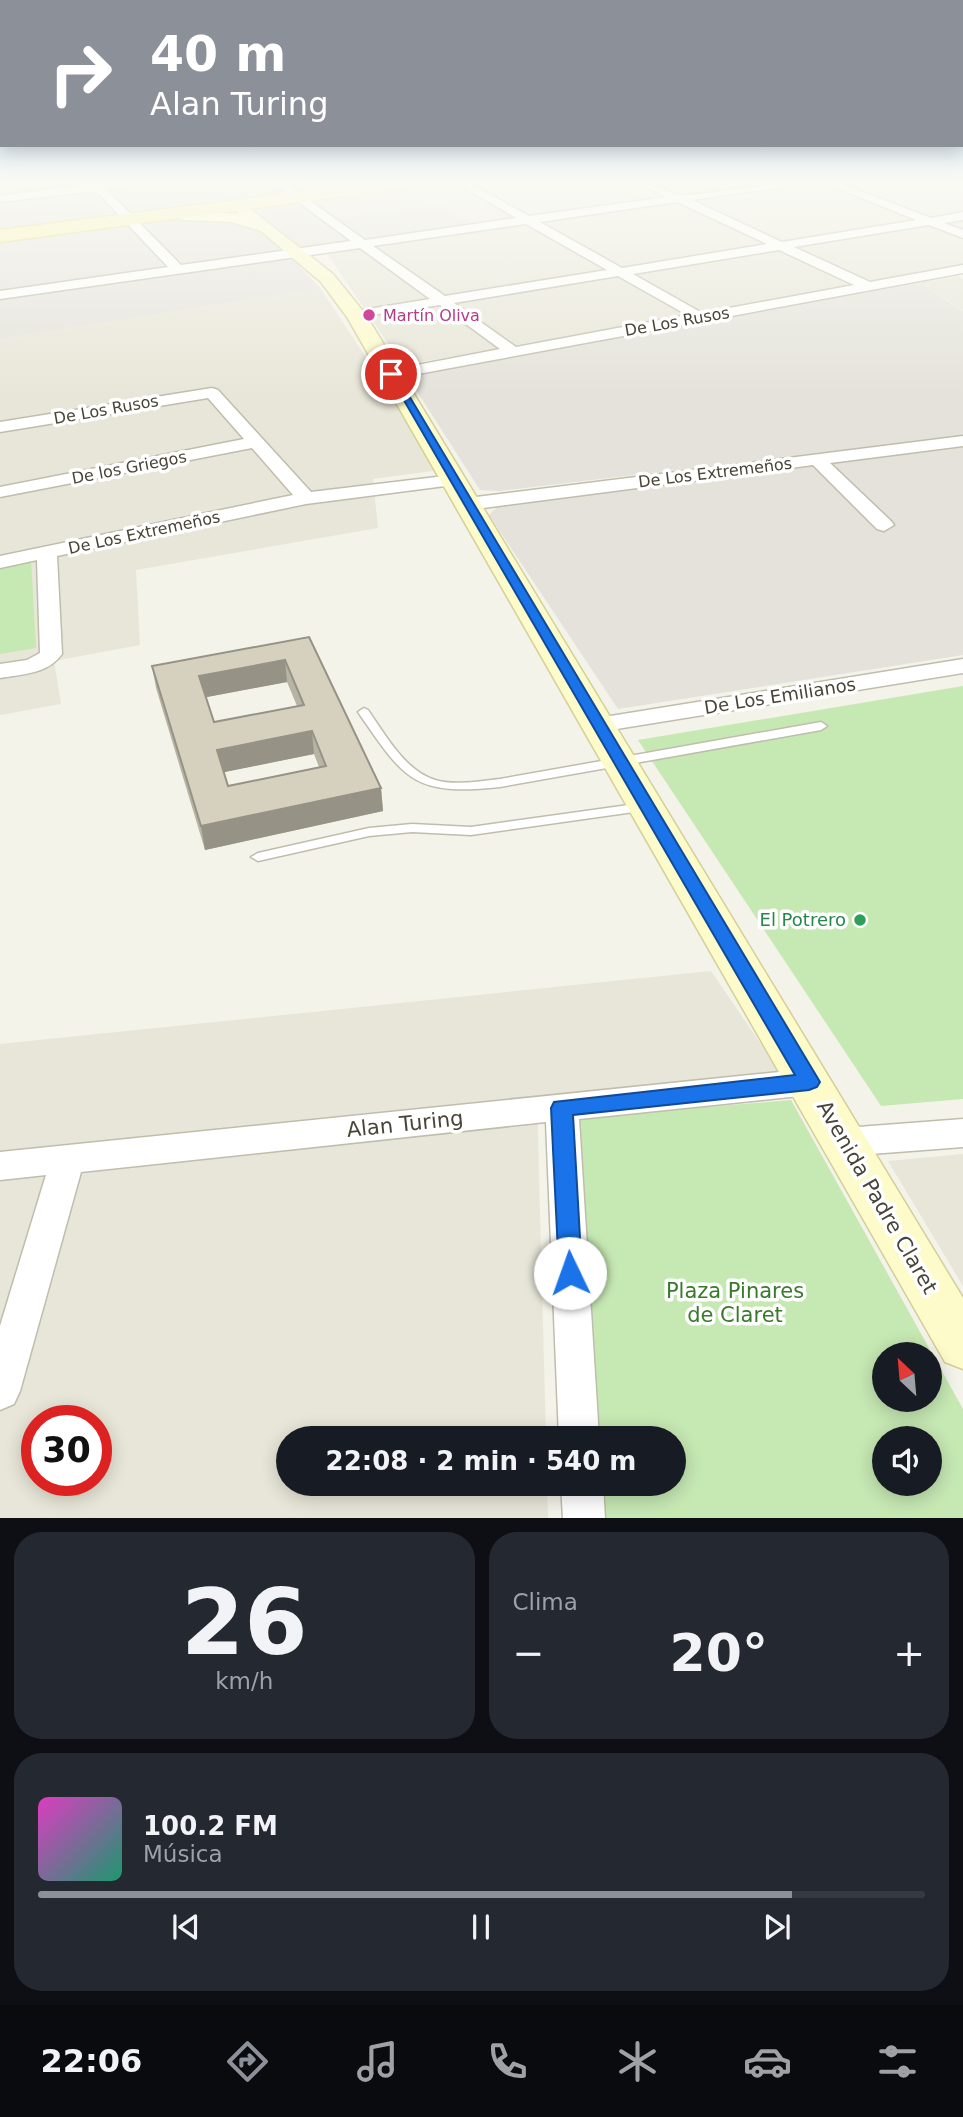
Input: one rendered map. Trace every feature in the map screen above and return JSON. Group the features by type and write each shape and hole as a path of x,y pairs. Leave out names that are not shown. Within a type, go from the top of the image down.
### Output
{"main road":[{"path":"298,255 341,292 468,504"},
{"name":"Avenida Padre Claret","path":"468,504 963,1345"}],"street":[{"path":"163,255 179,271"},
{"path":"0,296 291,255"},
{"path":"378,255 512,351"},
{"path":"590,255 700,317"},
{"path":"356,315 726,255"},
{"path":"800,255 867,286"},
{"name":"De Los Rusos","path":"391,374 963,269"},
{"name":"De Los Rusos","path":"0,427 212,393 257,442"},
{"name":"De Los Extremeños","path":"468,504 963,441"},
{"path":"257,442 306,498"},
{"name":"De los Griegos","path":"0,492 257,442"},
{"path":"816,459 884,525"},
{"name":"De Los Extremeños","path":"0,562 306,498 453,480"},
{"path":"0,671 47,660 51,654 47,552"},
{"name":"De Los Emilianos","path":"598,725 963,666"},
{"name":"Alan Turing","path":"0,1166 809,1082"},
{"path":"562,1108 578,1426"},
{"path":"845,1142 963,1133"},
{"path":"0,1391 68,1158"},
{"path":"583,1496 584,1518"}],"lane":[{"path":"364,712 403,767 415,777 432,783 477,786 821,726"},
{"path":"258,858 369,832 412,828 471,831 647,807"}],"shaded area":[{"path":"0,255 301,255 293,259 321,289 0,339"},
{"path":"328,255 963,255 963,267 403,365"},
{"path":"958,276 963,279 963,310 919,283"},
{"path":"919,283 963,311 963,436 499,491 480,490 406,374"},
{"path":"321,289 440,470 373,479 378,528 136,570 140,645 54,661 61,704 0,715 0,339"},
{"path":"963,446 963,655 618,709 489,515 499,505"},
{"path":"711,971 786,1081 537,1096 546,1426 276,1426 276,1496 547,1496 548,1518 0,1518 0,1044"},
{"path":"963,1154 963,1286 888,1161"}],"green space":[{"path":"31,559 36,648 0,654 0,565"},
{"name":"El Potrero","path":"963,686 963,1099 881,1106 638,740"},
{"name":"Plaza Pinares de Claret","path":"791,1100 926,1342 872,1342 872,1412 942,1412 942,1371 963,1409 963,1518 602,1518 601,1496 686,1496 686,1426 596,1426 574,1118"}],"building":[{"path":"309,637 381,788 201,826 152,666","holes":["285,660 304,705 214,722 199,676","312,731 326,766 228,786 217,750"]}],"place":[{"name":"Martín Oliva","path":"369,315"},
{"name":"El Potrero","path":"860,920"}],"route":[{"path":"391,374 809,1082 562,1108 570,1273"}]}
